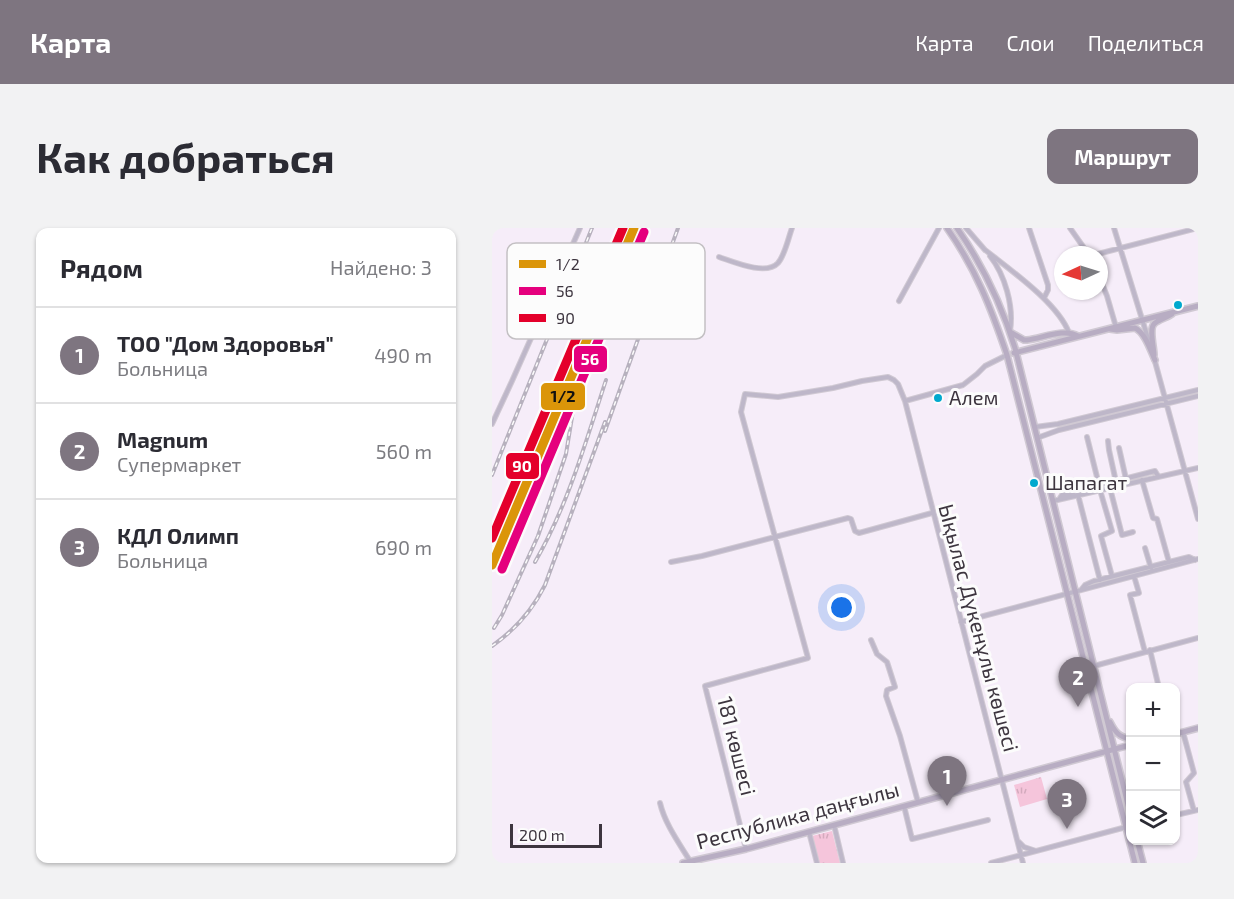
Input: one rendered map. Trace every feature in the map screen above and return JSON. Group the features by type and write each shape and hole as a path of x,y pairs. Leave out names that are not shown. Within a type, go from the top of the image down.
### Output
{"main road":[{"path":"947,228 982,287 1007,355 1106,752 1126,820"},
{"path":"957,228 993,290 1016,352 1037,438 1056,500 1126,795"},
{"path":"1007,355 1198,306"},
{"path":"1155,360 1152,325 1177,311"},
{"path":"1107,329 1138,328 1155,360"},
{"path":"1010,332 1027,340 1053,334 1069,333 1078,336"},
{"path":"1106,712 1118,734 1126,738"},
{"path":"1180,734 1198,728"},
{"name":"Республика даңғылы","path":"683,863 746,849 1126,747"},
{"path":"1132,845 1135,863"},
{"path":"1138,845 1143,863"}],"street":[{"path":"573,243 580,228"},
{"path":"719,257 762,269 771,268 780,260 792,228"},
{"path":"899,301 939,228"},
{"path":"966,228 1000,270 1009,298 1010,332"},
{"path":"1029,228 1048,285 1044,298"},
{"path":"1070,228 1083,246"},
{"path":"1114,228 1155,360 1198,519"},
{"path":"1108,251 1198,228"},
{"path":"984,249 1044,298 1069,333"},
{"path":"1108,300 1116,327"},
{"path":"492,424 531,339"},
{"path":"904,401 963,385 990,363 1007,355"},
{"name":"Ықылас Дүкенұлы көшесі","path":"776,536 741,412 745,394 778,397 888,377 894,380 904,401 1023,863"},
{"path":"1035,428 1058,427 1165,401 1198,390"},
{"path":"1165,401 1198,396"},
{"path":"1037,438 1058,427"},
{"path":"1087,437 1112,531 1101,536 1112,576"},
{"path":"1108,441 1108,450 1117,484"},
{"path":"1119,448 1126,479"},
{"path":"1056,500 1062,495 1198,468"},
{"path":"1056,500 1100,488 1110,488 1126,479 1155,471 1158,476"},
{"path":"1142,480 1153,518 1157,519 1169,562"},
{"path":"1110,488 1122,535 1133,532"},
{"path":"1078,495 1101,580"},
{"path":"671,562 848,518 851,519 855,531 859,533 932,513"},
{"name":"181 көшесі","path":"746,849 705,686 808,658 776,536"},
{"path":"1145,548 1151,569"},
{"path":"961,622 1134,576 1169,562 1189,557 1197,560"},
{"path":"1078,590 1085,585 1112,576 1197,560"},
{"path":"1134,576 1139,593 1130,596 1145,652"},
{"path":"1094,666 1198,638"},
{"path":"871,640 878,654 888,662 895,687 887,690 886,696 900,736 918,802"},
{"path":"1150,650 1158,683"},
{"path":"1180,814 1196,810 1186,783 1194,772 1184,734"},
{"path":"660,803 670,828 690,861"},
{"path":"904,806 912,839 988,820"},
{"path":"834,825 843,863"},
{"path":"991,863 1126,828"},
{"path":"809,832 817,863"},
{"path":"1018,841 1024,848 1036,851"}],"green space":[{"path":"1041,777 1047,799 1020,807 1014,785"},
{"path":"832,831 840,863 819,863 812,836"}],"railway":[{"path":"586,243 592,228"},
{"path":"625,243 631,228"},
{"path":"636,243 642,228"},
{"path":"673,243 678,228"},
{"path":"492,475 547,339"},
{"path":"492,557 584,339"},
{"path":"494,628 538,536 566,454 573,411 584,369 596,339"},
{"path":"605,431 638,339"},
{"path":"535,562 567,495 606,380"},
{"path":"492,646 522,619 545,585 605,422"}],"transit line":[{"name":"90","path":"617,243 623,228"},
{"name":"1/2","path":"628,243 634,228"},
{"name":"56","path":"639,243 644,232"},
{"name":"90","path":"492,538 576,339"},
{"name":"1/2","path":"492,565 587,339"},
{"name":"56","path":"502,569 599,339"}],"place":[{"name":"Алем","path":"938,398"},
{"name":"Шапагат","path":"1034,483"},
{"name":"Magnum","path":"1078,707"},
{"name":"ТОО \"Дом Здоровья\"","path":"947,806"},
{"name":"КДЛ Олимп","path":"1067,829"}]}
